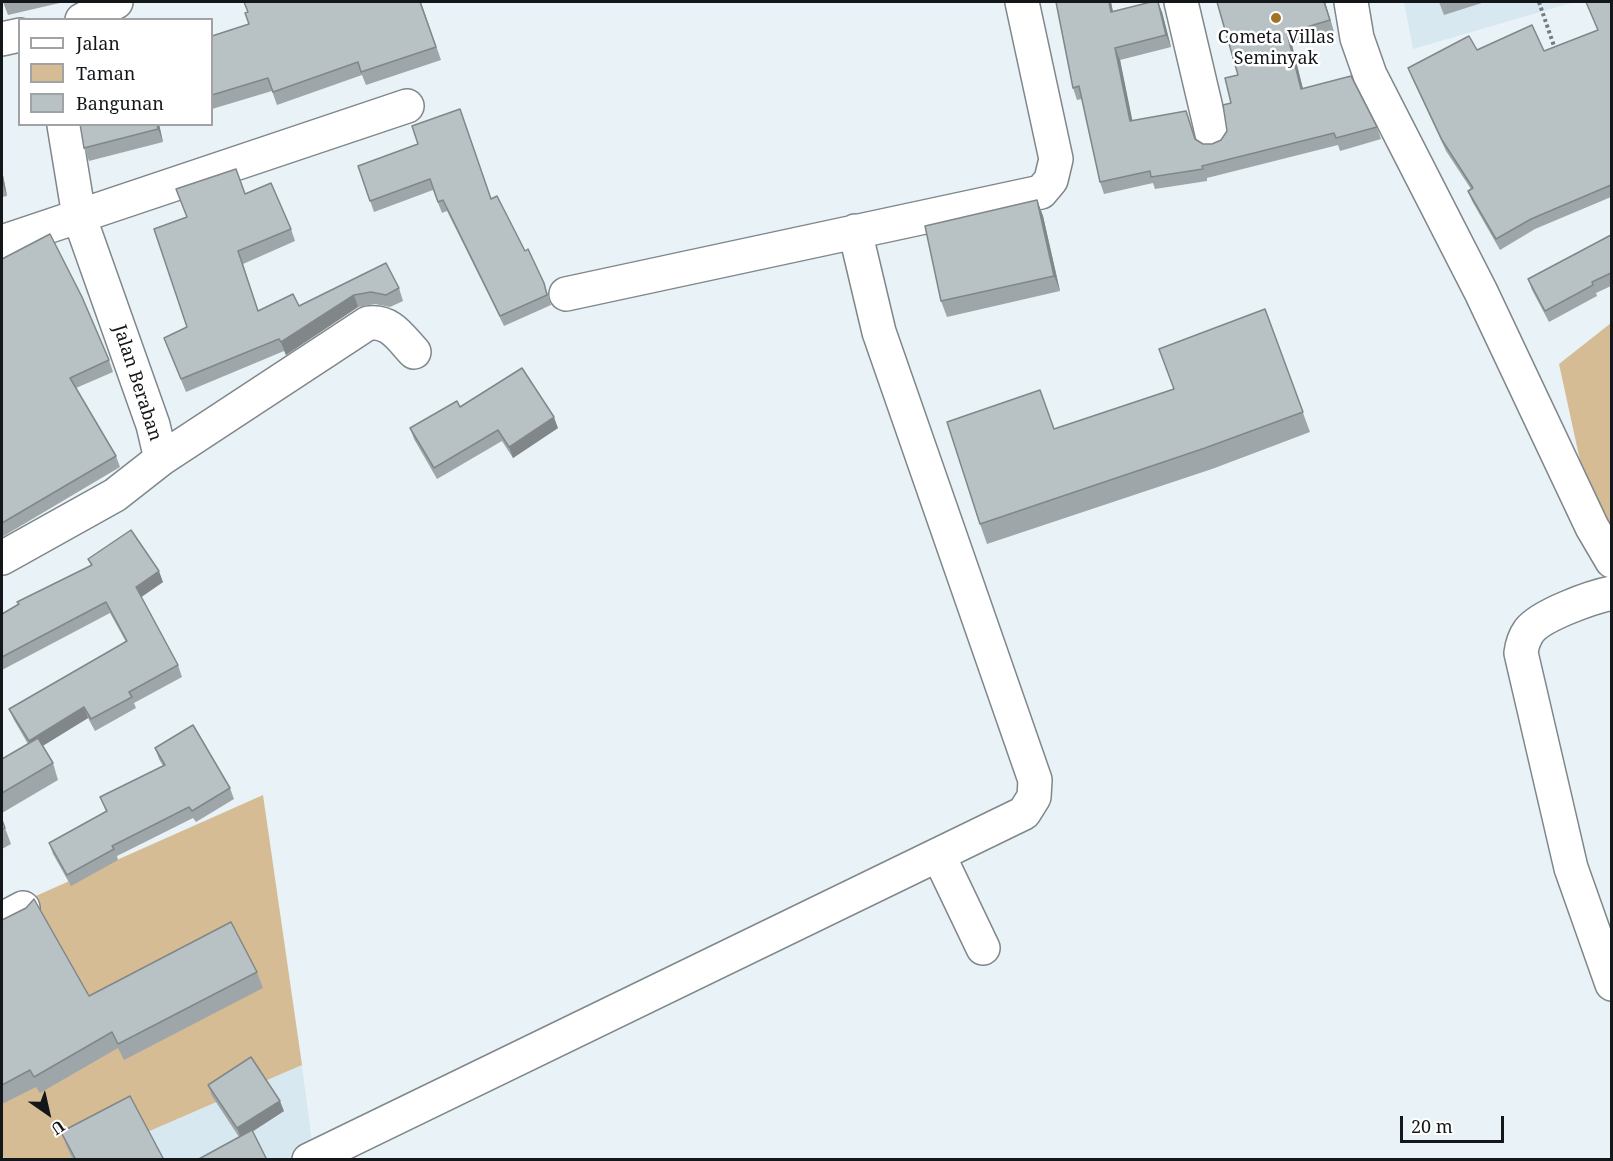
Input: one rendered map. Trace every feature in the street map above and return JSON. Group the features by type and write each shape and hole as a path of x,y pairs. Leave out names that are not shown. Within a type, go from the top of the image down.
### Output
{"street":[{"path":"86,18 116,2"},
{"path":"566,294 855,231 1022,198 1041,192 1051,180 1056,159 1022,2"},
{"path":"1181,2 1213,138"},
{"path":"1351,2 1357,38 1370,75 1480,292 1592,527 1611,561"},
{"path":"2,39 18,35"},
{"path":"2,242 407,106"},
{"name":"Jalan Beraban","path":"2,558 115,495 161,459 153,424 79,216 64,126"},
{"path":"309,1160 939,856 1024,813 1034,797 1035,780 879,332 855,231"},
{"path":"161,459 368,323 381,321 390,326 414,352"},
{"path":"1611,593 1539,621 1529,630 1522,643 1521,653 1571,868 1611,984"},
{"path":"939,856 982,948"}],"path":[{"path":"1539,2 1557,54"}],"shaded area":[{"path":"1404,2 1571,2 1571,3 1413,49"},
{"path":"302,1065 314,1159 85,1159"}],"green space":[{"path":"1611,323 1611,603 1559,364"},
{"path":"263,795 302,1065 85,1159 4,1159 2,1153 2,911"}],"building":[{"path":"244,2 420,2 436,47 361,72 358,62 273,92 268,78 213,95 213,36 249,24 245,13 248,12"},
{"path":"1056,2 1109,2 1111,12 1158,2 1166,35 1115,48 1130,121 1186,111 1195,139 1203,144 1212,144 1221,140 1227,131 1223,105 1231,103 1225,78 1238,75 1217,2 1324,2 1330,20 1287,33 1301,89 1351,76 1377,127 1336,138 1334,133 1202,166 1203,169 1151,177 1150,171 1100,182 1079,86 1073,88"},
{"path":"1586,2 1611,2 1611,185 1531,219 1496,239 1468,191 1473,188 1442,140 1408,68 1469,36 1477,50 1532,25 1544,51 1598,30"},
{"path":"460,109 491,199 497,196 525,251 528,249 544,283 547,295 500,316 443,200 438,202 430,179 370,201 358,166 418,144 412,126"},
{"path":"80,126 157,126 158,129 84,148"},
{"path":"236,169 245,194 271,183 291,229 238,251 258,311 293,294 299,306 386,263 399,288 386,295 371,292 354,295 281,342 279,339 181,379 164,338 187,327 154,229 187,217 176,189"},
{"path":"1037,200 1054,276 941,301 925,226"},
{"path":"50,234 82,297 109,360 70,378 116,456 2,523 2,259"},
{"path":"1611,235 1611,273 1545,311 1528,279"},
{"path":"1265,309 1303,412 1205,448 980,524 947,422 1040,390 1054,429 1174,389 1159,349"},
{"path":"522,368 554,417 509,447 498,430 434,468 410,428 457,401 460,407"},
{"path":"131,530 159,571 136,587 178,665 129,692 132,697 91,719 84,707 29,741 9,709 127,641 106,602 2,657 2,614 19,604 17,602 92,565 88,559"},
{"path":"193,725 230,788 192,811 189,807 112,846 114,849 67,875 49,843 107,811 100,797 165,765 155,748"},
{"path":"38,738 53,763 2,793 2,759"},
{"path":"34,899 89,996 231,922 257,972 118,1044 112,1032 34,1077 30,1070 2,1085 2,920 26,908"},
{"path":"251,1057 280,1101 237,1128 208,1085"},
{"path":"130,1096 164,1160 76,1160 61,1132"},
{"path":"252,1130 267,1160 197,1160"}],"place":[{"name":"Cometa Villas Seminyak","path":"1276,18"}]}
